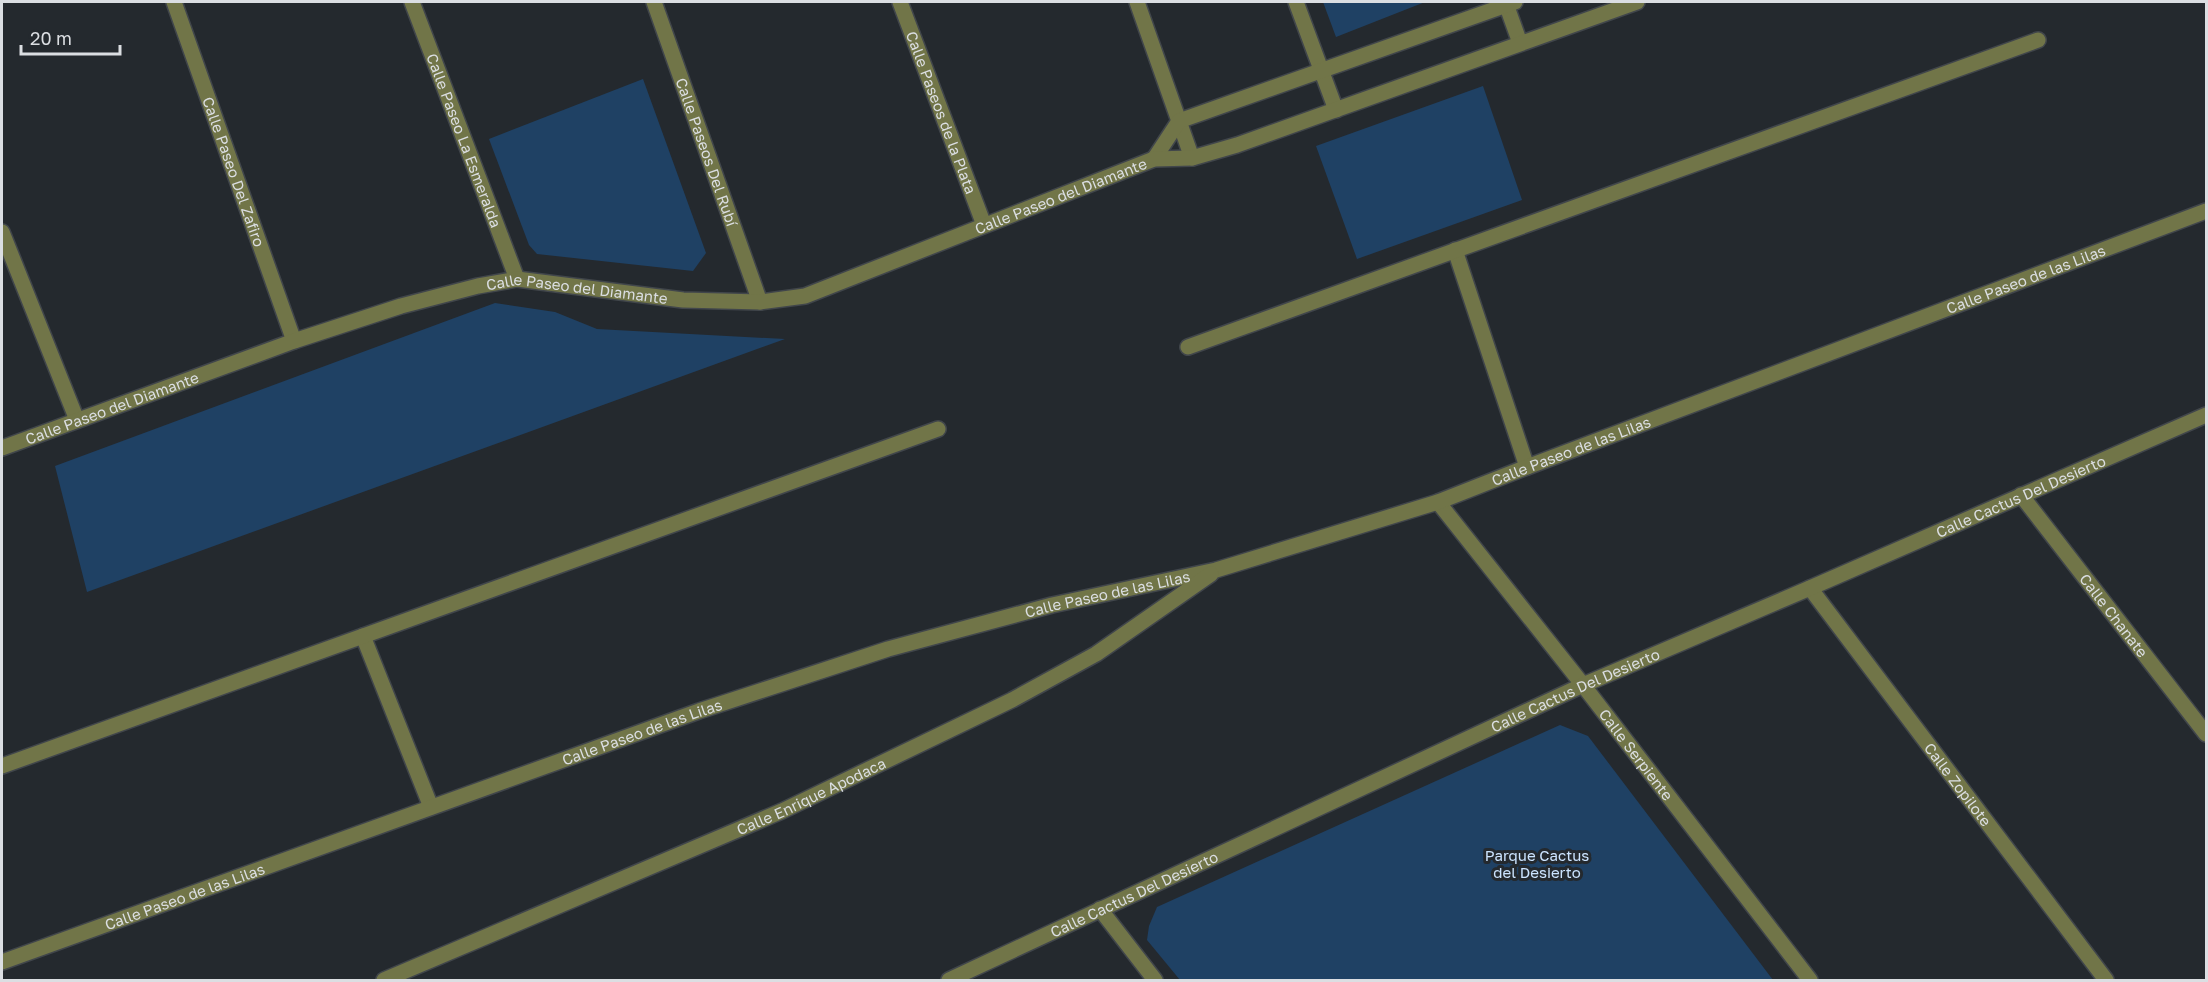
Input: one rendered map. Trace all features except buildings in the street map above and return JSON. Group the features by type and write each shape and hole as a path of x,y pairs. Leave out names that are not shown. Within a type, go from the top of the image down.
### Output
{"street":[{"name":"Calle Paseo Del Zafiro","path":"174,2 294,341"},
{"name":"Calle Paseo La Esmeralda","path":"412,2 517,279"},
{"name":"Calle Paseos Del Rubí","path":"654,2 759,302"},
{"name":"Calle Paseos de la Plata","path":"900,2 984,225"},
{"path":"1137,2 1192,158"},
{"path":"1296,2 1336,110"},
{"name":"Calle Paseo del Diamante","path":"2,448 294,341 401,306 478,286 517,279 683,300 759,302 805,296 1154,159 1192,158 1237,145 1637,2"},
{"path":"1179,121 1510,3 1520,43"},
{"path":"1188,347 2038,40"},
{"name":"Calle Paseo del Diamante","path":"1154,159 1179,121"},
{"name":"Calle Paseo de las Lilas","path":"2,962 699,711 888,649 1052,605 1216,570 1438,502 2206,211"},
{"path":"2,232 77,420"},
{"path":"1455,250 1527,467"},
{"name":"Calle Cactus Del Desierto","path":"949,981 1583,685 2206,414"},
{"path":"2,766 938,429"},
{"name":"Calle Chanate","path":"2021,495 2206,734"},
{"name":"Calle Serpiente","path":"1438,502 1583,685 1810,981"},
{"name":"Calle Enrique Apodaca","path":"384,981 782,811 1012,700 1096,654 1216,570"},
{"name":"Calle Zopilote","path":"1810,588 2106,981"},
{"path":"363,636 431,807"},
{"path":"1100,909 1155,981"}],"green space":[{"path":"1323,2 1425,2 1336,37"},
{"path":"643,79 706,253 693,271 537,254 529,245 489,139"},
{"path":"1483,86 1522,200 1357,259 1316,146"},
{"path":"495,303 555,312 597,329 785,339 87,592 55,466"},
{"name":"Parque Cactus del Desierto","path":"1560,725 1588,736 1773,980 1180,980 1147,940 1149,926 1157,907"}]}
